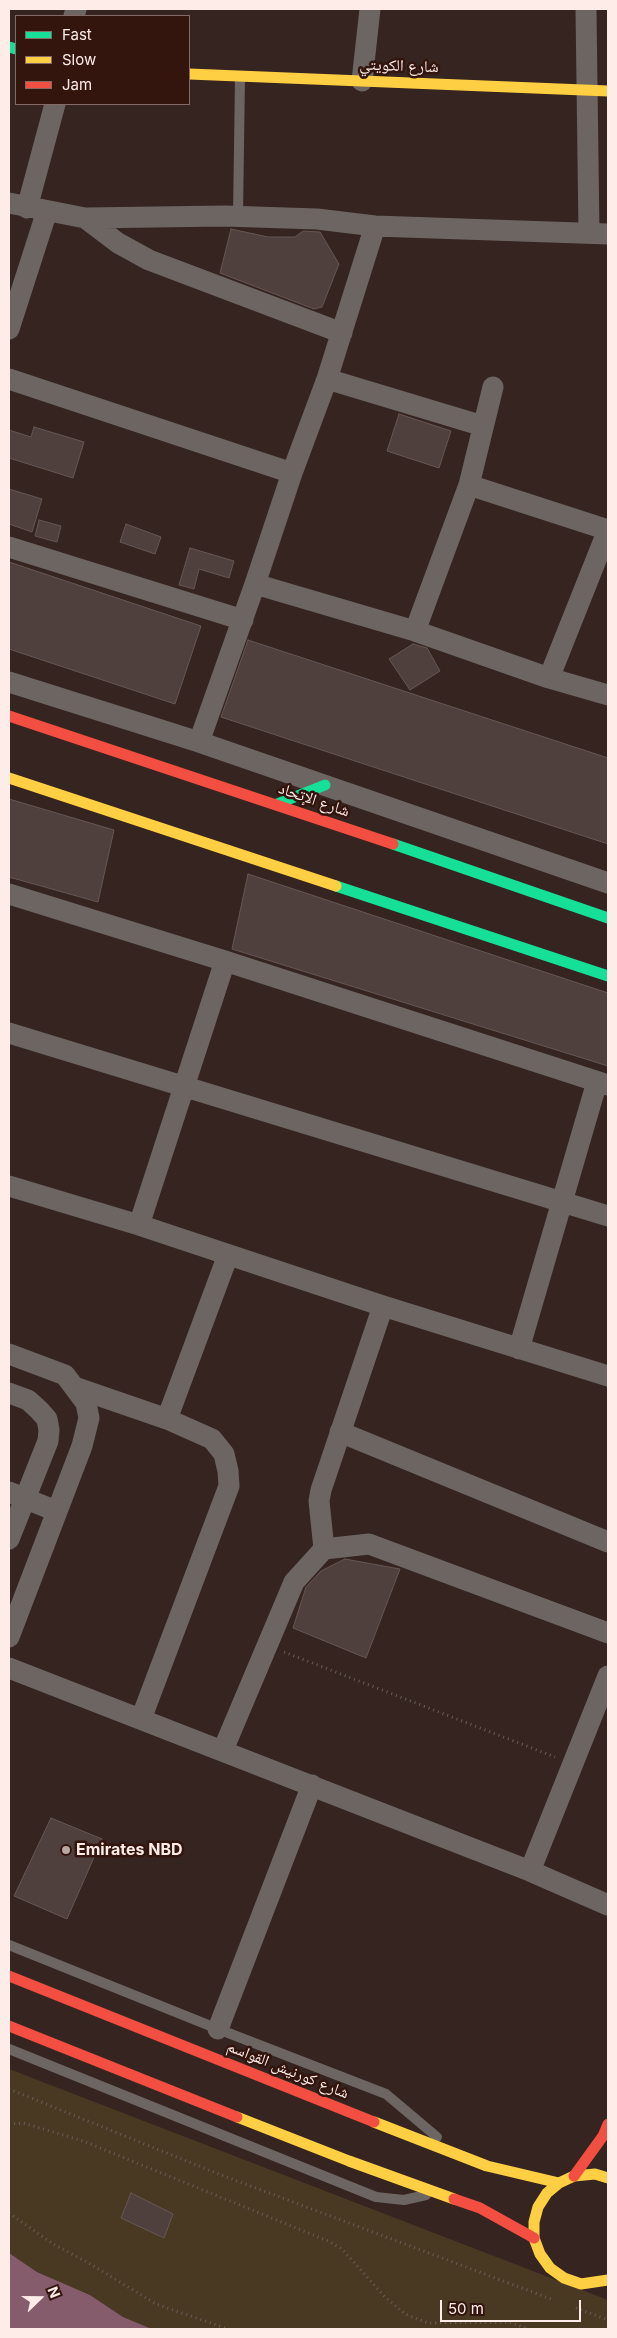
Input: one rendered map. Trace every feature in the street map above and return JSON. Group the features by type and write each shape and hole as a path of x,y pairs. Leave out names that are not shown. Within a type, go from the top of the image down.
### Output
{"main road":[{"name":"شارع الكويتي","path":"190,74 608,91"},
{"name":"شارع الإتحاد","path":"9,716 277,804 608,918"},
{"path":"9,778 608,976"},
{"path":"277,804 325,785"},
{"name":"شارع كورنيش القواسم","path":"9,1976 461,2157 487,2166 559,2182"},
{"path":"9,2026 349,2161 480,2208 534,2238"},
{"path":"574,2176 603,2136 608,2124"},
{"path":"608,2178 595,2174 574,2176 559,2182 547,2193 538,2207 534,2222 534,2238 540,2254 550,2268 564,2278 581,2284 598,2283 608,2280"}],"street":[{"path":"362,81 370,9"},
{"path":"28,208 86,218 238,216 317,219 375,226 598,233 586,90 586,9"},
{"path":"9,329 28,208 55,105"},
{"path":"86,218 118,243 148,260 342,334"},
{"path":"199,742 292,473 327,379 375,226"},
{"path":"327,379 483,426"},
{"path":"9,380 292,473"},
{"path":"415,631 469,485 493,387"},
{"path":"469,485 608,530 549,678"},
{"path":"9,547 242,620"},
{"path":"255,584 415,631 549,678 608,695"},
{"path":"9,682 199,742 608,884"},
{"path":"9,894 225,960 603,1084 562,1201 519,1349"},
{"path":"139,1225 225,960"},
{"path":"9,1033 608,1216"},
{"path":"9,1186 139,1225 383,1306 608,1376"},
{"path":"167,1419 228,1254"},
{"path":"324,1550 319,1501 340,1432 383,1306"},
{"path":"9,1354 65,1375 77,1388 86,1403 89,1418 82,1446 9,1637"},
{"path":"77,1388 167,1419 212,1440 224,1454 229,1486 141,1718"},
{"path":"9,1393 28,1400 39,1410 47,1419 49,1430 48,1441 16,1494 9,1539"},
{"path":"340,1432 608,1542"},
{"path":"16,1494 56,1511"},
{"path":"223,1750 294,1582 324,1550 368,1544 608,1633"},
{"path":"9,1668 530,1871 608,1905"},
{"path":"530,1871 608,1676"},
{"path":"218,2029 312,1785"}],"lane":[{"path":"238,216 240,76"},
{"path":"9,1945 386,2094 461,2157"},
{"path":"9,2049 376,2197 404,2200 437,2193"}],"path":[{"path":"267,1645 573,1764"},
{"path":"9,2089 216,2173 552,2299"},
{"path":"9,2124 23,2123 83,2141 328,2242 342,2249 385,2297 405,2314 428,2323 510,2322 528,2329"},
{"path":"9,2213 54,2244 88,2262 156,2304 228,2329"},
{"path":"571,2306 608,2320"}],"shaded area":[{"path":"9,2069 608,2300 608,2329 152,2329 123,2317 90,2295 37,2272 9,2253"},
{"path":"9,2253 37,2272 90,2295 123,2317 152,2329 9,2329"}],"building":[{"path":"231,229 268,237 295,237 303,231 320,232 339,264 322,307 314,309 220,273"},
{"path":"399,414 451,431 439,468 387,451"},
{"path":"34,427 84,442 73,478 9,458 9,430 31,437"},
{"path":"9,489 42,499 32,532 9,524"},
{"path":"39,520 61,526 57,542 35,536"},
{"path":"126,524 161,537 155,554 120,542"},
{"path":"190,548 234,561 229,578 199,569 194,589 179,585"},
{"path":"9,562 201,626 175,704 9,649"},
{"path":"248,640 608,758 608,844 221,717"},
{"path":"413,644 427,648 440,671 410,690 389,659"},
{"path":"9,799 114,830 98,902 9,877"},
{"path":"248,874 608,993 608,1066 232,949"},
{"path":"345,1559 400,1569 366,1658 293,1628 306,1587 321,1571"},
{"path":"51,1818 102,1839 67,1919 14,1896"},
{"path":"131,2193 173,2214 164,2238 121,2218"}],"traffic: fast":[{"path":"9,47 15,49"},
{"path":"277,804 325,785"},
{"path":"393,844 608,918"},
{"path":"336,886 608,976"}],"traffic: slow":[{"path":"190,74 608,91"},
{"path":"9,778 336,886"},
{"path":"237,2117 349,2161 454,2199"},
{"path":"374,2122 487,2166 559,2183"},
{"path":"608,2178 595,2174 574,2176 559,2183 547,2193 538,2207 534,2222 534,2238 540,2254 550,2268 564,2278 581,2284 608,2280"}],"traffic: jam":[{"path":"9,716 393,844"},
{"path":"9,1976 374,2122"},
{"path":"9,2026 237,2117"},
{"path":"574,2176 603,2136 608,2124"},
{"path":"454,2199 480,2208 534,2238"}],"place":[{"name":"Emirates NBD","path":"66,1850"}]}
